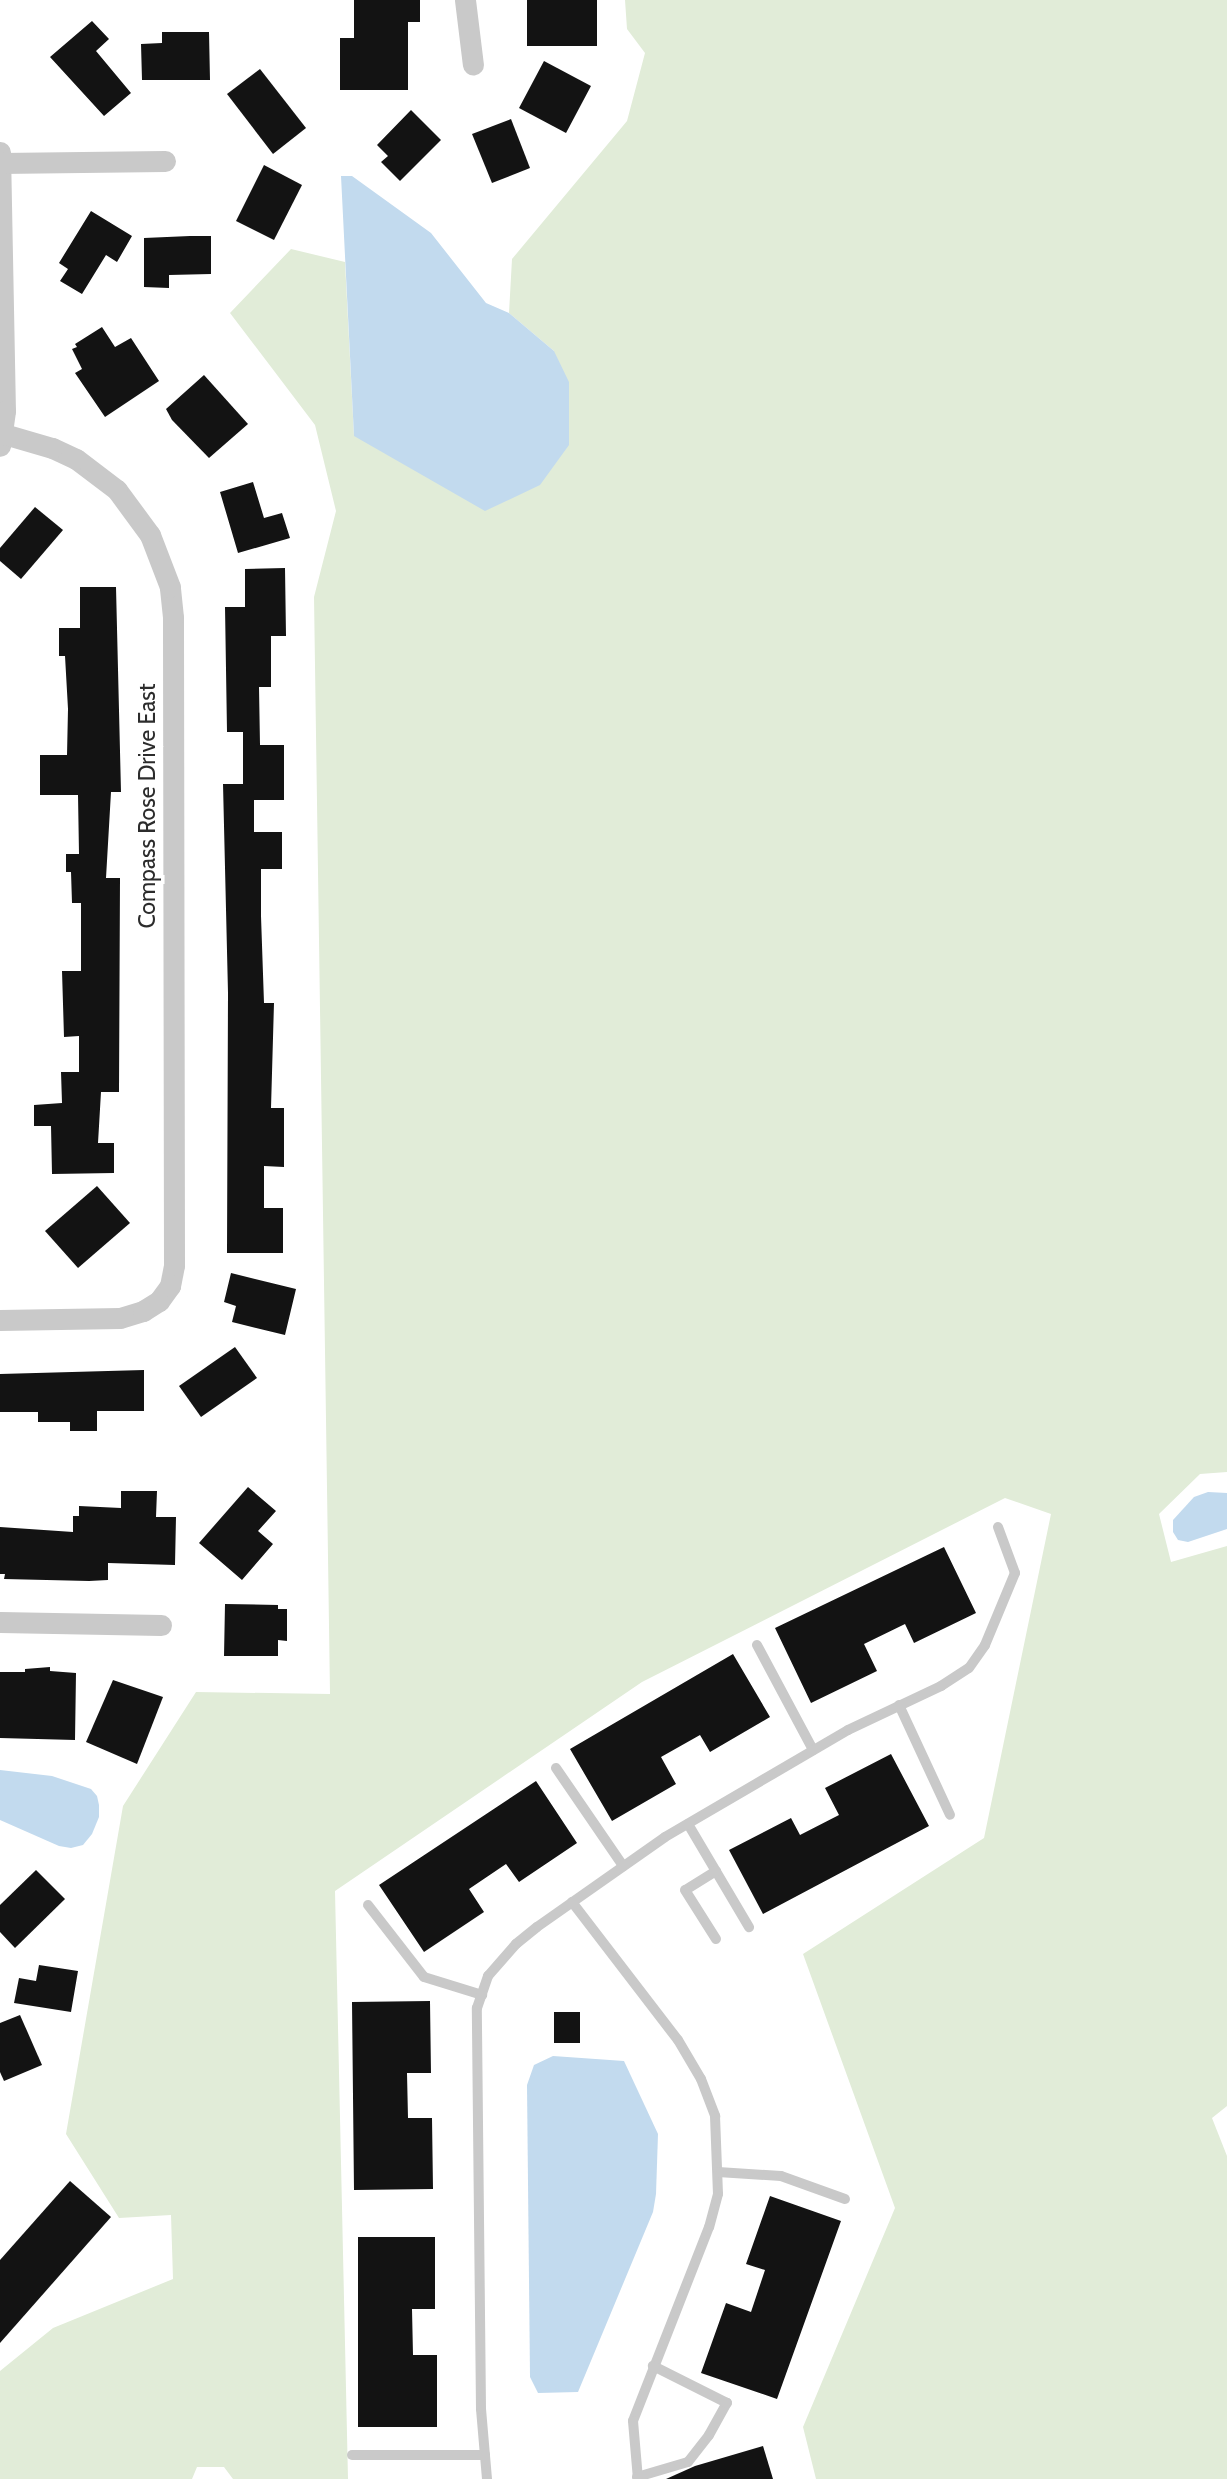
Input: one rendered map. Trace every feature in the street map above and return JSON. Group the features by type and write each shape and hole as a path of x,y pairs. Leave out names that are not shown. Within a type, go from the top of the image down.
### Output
{"street":[{"path":"465,0 473,65"},
{"path":"0,152 2,440"},
{"path":"0,163 165,161"},
{"name":"Compass Rose Drive East","path":"0,1320 120,1318 143,1311 159,1301 170,1286 174,1265 173,644 170,587 150,535 117,489 76,459 52,448 2,440"},
{"path":"0,1622 161,1625"}],"lane":[{"path":"487,2479 481,2409 477,2008 488,1976 516,1944 572,1902 688,1824 813,1750 941,1686 969,1668 985,1645 1015,1573 999,1527"},
{"path":"757,1645 813,1750"},
{"path":"900,1705 950,1815"},
{"path":"556,1768 623,1867"},
{"path":"688,1824 749,1927"},
{"path":"716,1871 685,1890 716,1940"},
{"path":"572,1902 678,2040 701,2079 715,2116 718,2194 709,2227 653,2366 633,2421 638,2478 688,2462 709,2435 727,2403 653,2366"},
{"path":"368,1905 424,1977 482,1995"},
{"path":"718,2172 781,2176 845,2199"},
{"path":"352,2455 485,2455"}],"green space":[{"path":"625,0 1227,0 1227,1472 1200,1474 1159,1514 1171,1562 1227,1546 1227,2106 1212,2118 1227,2156 1227,2479 816,2479 803,2427 895,2208 803,1954 984,1838 1051,1514 1005,1498 642,1682 335,1891 348,2479 233,2479 224,2467 197,2467 192,2479 0,2479 0,2371 53,2328 173,2279 171,2215 119,2218 66,2134 123,1806 196,1692 330,1694 314,597 336,511 315,425 230,313 291,249 345,262 354,436 554,351 509,313 512,259 627,121 645,53 627,29"}],"water":[{"path":"341,176 352,176 431,233 486,303 509,313 554,351 569,382 569,445 540,485 485,511 354,436"},
{"path":"1208,1492 1227,1493 1227,1529 1188,1542 1178,1540 1173,1532 1173,1520 1194,1497"},
{"path":"0,1770 52,1776 91,1789 97,1796 99,1805 99,1817 92,1834 83,1845 71,1848 59,1846 0,1820"},
{"path":"553,2056 624,2061 658,2134 656,2194 653,2212 578,2392 538,2393 530,2377 527,2085 534,2065"}],"building":[{"path":"354,0 420,0 420,22 408,22 408,90 340,90 340,38 354,38"},
{"path":"527,0 597,0 597,46 527,46"},
{"path":"92,21 109,39 96,51 131,93 104,116 50,57"},
{"path":"162,32 209,32 210,80 142,80 141,44 162,43"},
{"path":"544,61 591,86 566,133 519,108"},
{"path":"260,69 306,128 273,154 227,94"},
{"path":"411,110 441,140 400,181 381,162 388,156 377,145"},
{"path":"511,119 530,168 492,183 472,134"},
{"path":"264,165 302,185 274,240 236,221"},
{"path":"91,211 132,236 117,262 106,255 82,294 60,281 68,269 59,263"},
{"path":"211,236 211,274 169,275 169,288 144,287 144,238"},
{"path":"102,327 115,347 131,338 159,381 105,417 75,373 82,369 72,349 77,347 75,344"},
{"path":"204,375 248,424 209,458 172,420 166,409"},
{"path":"253,482 264,518 282,513 290,538 238,553 220,492"},
{"path":"35,507 63,530 21,579 0,561 0,548"},
{"path":"285,568 286,636 271,636 271,687 259,687 260,745 284,745 284,800 254,800 254,832 282,832 282,869 261,869 261,916 264,1003 274,1003 271,1108 284,1108 284,1167 264,1166 264,1208 283,1208 283,1253 227,1253 228,993 223,784 243,784 243,732 227,732 225,607 245,607 245,569"},
{"path":"80,587 116,587 121,792 111,792 106,878 120,878 119,1092 101,1092 98,1143 114,1143 114,1173 52,1174 51,1126 34,1126 34,1105 62,1103 61,1072 79,1072 79,1036 64,1037 62,971 81,971 81,903 72,903 71,872 66,872 66,854 79,854 78,795 40,795 40,755 67,755 65,656 59,656 59,628 80,628"},
{"path":"97,1186 130,1223 78,1268 45,1231"},
{"path":"231,1273 296,1289 285,1335 232,1322 236,1306 224,1302"},
{"path":"235,1347 257,1378 201,1417 179,1386"},
{"path":"144,1370 144,1411 97,1411 97,1431 70,1431 70,1422 38,1422 38,1412 0,1412 0,1374"},
{"path":"248,1487 276,1511 258,1531 273,1544 242,1580 199,1543"},
{"path":"121,1491 157,1491 156,1517 176,1517 175,1565 108,1563 108,1580 89,1581 4,1579 5,1574 0,1574 0,1527 73,1532 73,1516 79,1516 79,1506 121,1508"},
{"path":"944,1547 976,1613 914,1643 905,1624 864,1644 877,1671 811,1703 775,1628"},
{"path":"225,1604 278,1605 278,1609 287,1609 287,1641 278,1640 278,1656 224,1656"},
{"path":"733,1654 770,1717 710,1752 700,1735 661,1757 676,1784 612,1821 570,1749"},
{"path":"50,1667 50,1671 76,1673 75,1740 0,1738 0,1672 25,1672 25,1669"},
{"path":"113,1680 163,1697 137,1764 86,1742"},
{"path":"891,1754 929,1826 763,1914 729,1850 791,1818 800,1835 839,1815 825,1788"},
{"path":"536,1781 577,1843 519,1882 506,1864 469,1889 484,1912 424,1952 379,1885"},
{"path":"36,1870 65,1899 15,1948 0,1932 0,1905"},
{"path":"39,1965 78,1971 71,2012 14,2003 19,1978 36,1981"},
{"path":"430,2001 431,2073 407,2073 408,2118 432,2118 433,2189 354,2190 352,2002"},
{"path":"554,2012 580,2012 580,2043 554,2043"},
{"path":"20,2015 42,2065 4,2081 0,2072 0,2023"},
{"path":"70,2181 111,2217 0,2343 0,2260"},
{"path":"770,2196 841,2221 777,2399 701,2373 726,2303 751,2312 765,2270 746,2264"},
{"path":"358,2237 435,2237 435,2309 412,2309 413,2355 437,2355 437,2427 358,2427"},
{"path":"763,2446 773,2479 666,2479 695,2466"}]}
